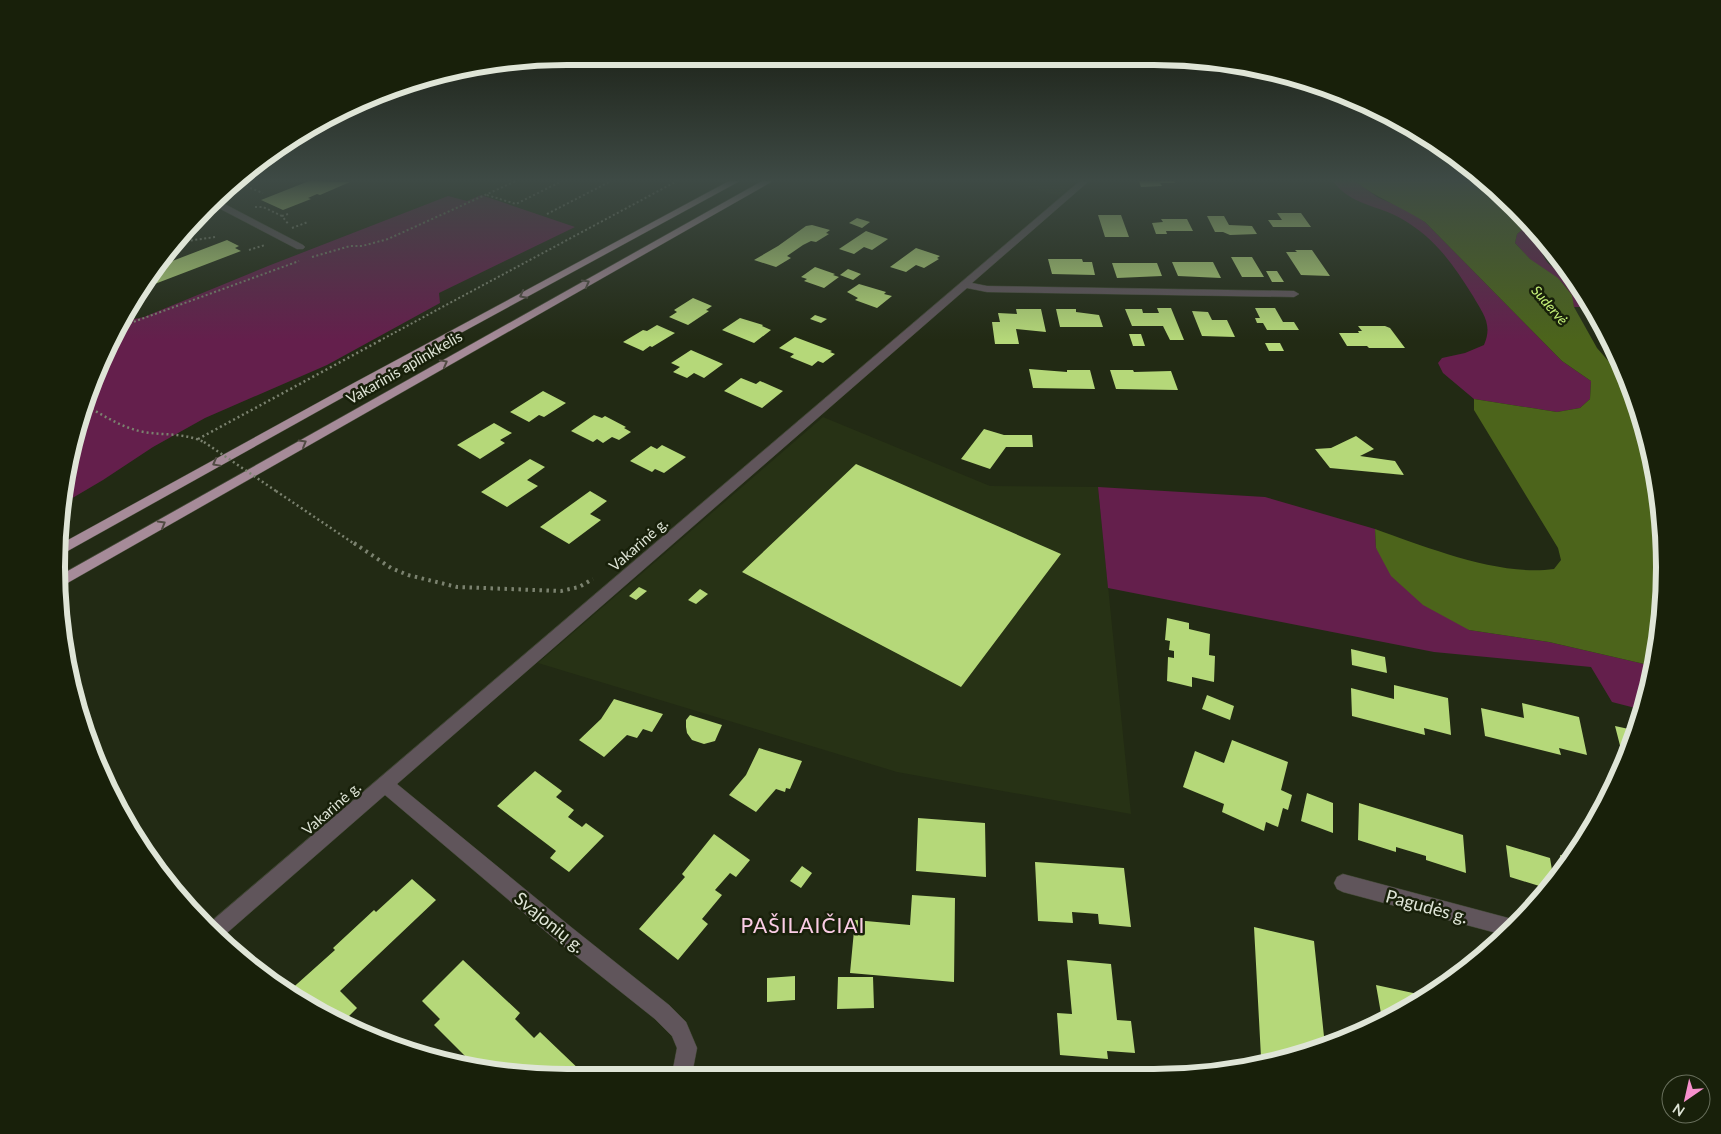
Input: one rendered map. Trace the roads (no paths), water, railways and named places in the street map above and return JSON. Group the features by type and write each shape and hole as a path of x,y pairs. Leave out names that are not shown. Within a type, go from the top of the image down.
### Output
{"highway":[{"name":"Vakarinis aplinkkelis","path":"66,547 302,415 639,234"},
{"name":"Vakarinis aplinkkelis","path":"65,579 676,234"},
{"path":"66,588 120,549"}],"street":[{"path":"275,234 300,247"},
{"name":"Vakarinė g.","path":"218,928 1024,234"},
{"path":"965,284 987,289 1294,294"},
{"name":"Svajonių g.","path":"384,784 564,934 662,1012 679,1029 687,1048 683,1069"},
{"name":"Pagudės g.","path":"1343,883 1505,926"}],"water":[{"name":"Sudervė","path":"1437,234 1517,234 1515,243 1530,259 1558,278 1572,295 1574,307 1597,348 1615,369 1639,437 1652,501 1656,567 1655,600 1652,633 1646,664 1549,642 1469,630 1423,605 1391,576 1376,548 1375,529 1440,552 1487,565 1510,569 1554,569 1561,560 1558,548 1474,410 1474,399 1557,412 1580,408 1590,399 1591,381 1562,361"}],"district":[{"name":"PAŠILAIČIAI","path":"803,924"}]}
